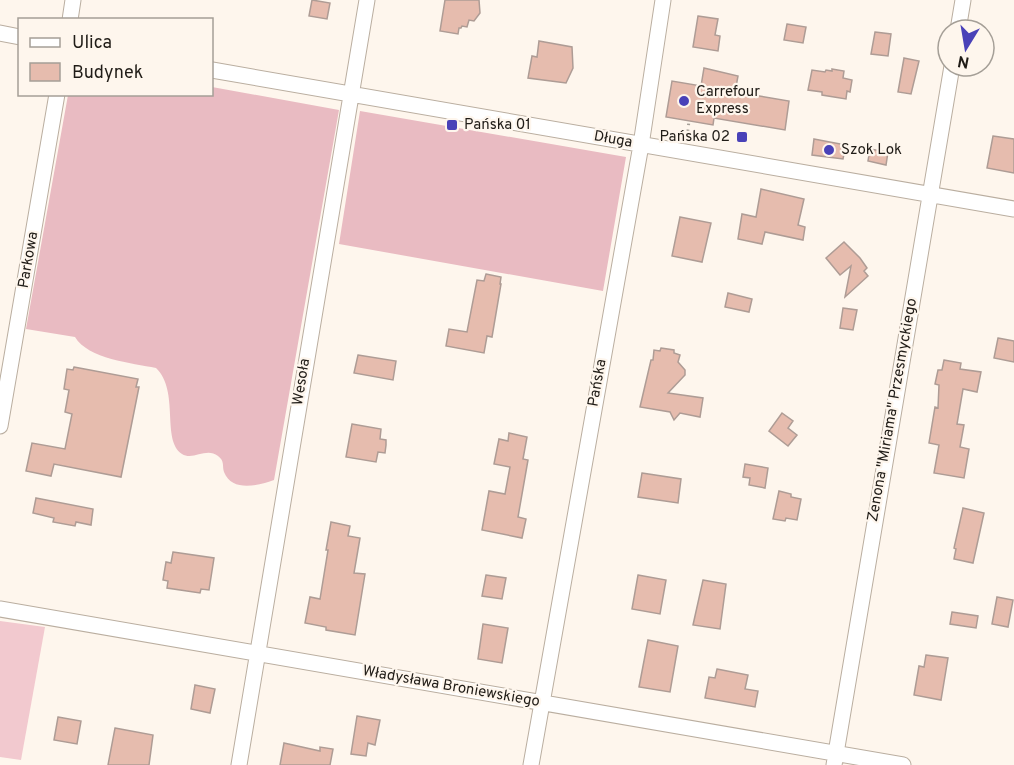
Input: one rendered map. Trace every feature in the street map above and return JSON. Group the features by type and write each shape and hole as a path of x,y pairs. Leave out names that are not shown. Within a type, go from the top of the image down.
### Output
{"street":[{"path":"70,18 73,0"},
{"name":"Wesoła","path":"239,765 367,0"},
{"name":"Pańska","path":"531,765 640,146 663,0"},
{"path":"960,18 963,0"},
{"path":"0,33 18,37"},
{"name":"Długa","path":"213,70 1014,209"},
{"name":"Zenona \"Miriama\" Przesmyckiego","path":"835,759 950,78"},
{"name":"Parkowa","path":"0,426 57,96"},
{"name":"Władysława Broniewskiego","path":"0,609 541,703 835,759 903,765"}],"path":[{"path":"686,139 689,121"}],"shaded area":[{"path":"213,87 339,110 274,480 261,484 240,485 228,479 222,460 218,456 209,453 191,456 182,454 172,438 167,389 156,368 100,355 81,344 75,337 26,329 68,96 213,96"},
{"path":"360,111 626,157 603,291 339,244"},
{"path":"0,621 45,627 21,760 0,757"}],"building":[{"path":"312,0 330,3 327,19 309,16"},
{"path":"445,0 479,0 480,13 474,21 469,20 467,27 459,28 458,34 440,31"},
{"path":"698,16 718,19 715,35 720,36 718,51 693,47"},
{"path":"787,24 806,27 803,43 784,40"},
{"path":"875,32 891,34 888,56 871,54"},
{"path":"539,41 572,47 573,68 566,83 528,78 532,56 537,57"},
{"path":"904,58 919,61 911,94 898,92"},
{"path":"704,68 738,76 735,92 789,101 785,130 714,118 713,125 666,117 672,81 701,86"},
{"path":"832,69 844,71 843,78 852,80 846,99 808,90 812,70 825,72 826,70 832,71"},
{"path":"993,136 1014,139 1014,173 987,168"},
{"name":"Szok Lok","path":"814,139 846,145 843,159 812,155"},
{"path":"870,149 888,152 886,165 868,161"},
{"path":"761,189 804,199 798,225 805,227 803,240 765,232 762,244 738,239 742,214 756,217"},
{"path":"680,217 711,223 702,262 672,256"},
{"path":"844,242 860,258 867,268 864,271 868,276 845,297 851,266 840,275 826,258"},
{"path":"486,274 501,277 501,284 492,337 487,336 484,353 446,346 449,329 467,332 477,280 484,281"},
{"path":"728,293 752,299 749,312 725,307"},
{"path":"843,308 857,310 853,330 840,328"},
{"path":"998,338 1014,341 1014,362 994,358"},
{"path":"661,348 674,350 674,353 680,355 678,362 685,370 685,375 668,393 703,398 700,417 680,413 674,420 670,412 640,407 654,350 660,351"},
{"path":"358,355 396,361 393,380 354,373"},
{"path":"944,360 961,363 960,369 981,372 977,392 963,389 957,424 964,425 960,447 969,449 964,478 934,473 939,445 929,443 935,407 938,408 939,385 935,384 938,370 942,370"},
{"path":"74,367 138,379 136,387 139,387 121,477 54,464 51,476 26,471 32,443 65,449 72,414 65,412 69,390 64,389 67,369 73,370"},
{"path":"782,413 793,421 788,428 797,435 788,446 769,431"},
{"path":"352,424 381,429 380,439 386,440 385,453 378,452 376,462 346,457"},
{"path":"509,433 527,437 523,459 528,460 518,517 526,519 522,538 482,530 489,491 505,494 510,467 494,464 499,439 508,441"},
{"path":"745,464 768,468 765,488 749,485 750,478 743,477"},
{"path":"642,473 681,479 678,503 638,497"},
{"path":"779,491 801,499 797,520 773,519"},
{"path":"36,498 93,509 91,525 76,522 75,526 53,522 54,518 33,513"},
{"path":"963,508 984,513 973,563 954,559 956,549 954,548"},
{"path":"331,522 350,526 348,536 360,538 354,573 365,574 355,635 326,630 326,627 305,623 310,597 320,599"},
{"path":"173,552 214,558 209,590 201,589 200,593 167,588 168,581 163,580 166,562 171,563"},
{"path":"486,575 506,578 502,599 482,596"},
{"path":"638,575 666,580 660,614 632,609"},
{"path":"703,580 726,584 720,629 693,625"},
{"path":"997,597 1013,600 1008,627 992,624"},
{"path":"952,612 978,616 976,628 950,624"},
{"path":"483,624 508,628 502,663 478,659"},
{"path":"648,640 678,646 670,692 639,687"},
{"path":"926,655 948,658 941,700 914,695 919,666 924,667"},
{"path":"717,669 748,675 745,689 758,691 755,707 705,698 709,677 715,678"},
{"path":"195,685 215,689 210,713 191,709"},
{"path":"357,716 380,720 375,745 368,743 366,756 351,754"},
{"path":"58,717 81,721 77,744 54,740"},
{"path":"115,728 153,735 149,765 108,765"},
{"path":"284,743 320,751 320,747 333,749 330,765 280,765"}],"place":[{"name":"Carrefour Express","path":"684,101"},
{"name":"Pańska 01","path":"452,125"},
{"name":"Pańska 02","path":"742,137"},
{"name":"Szok Lok","path":"829,150"}]}
